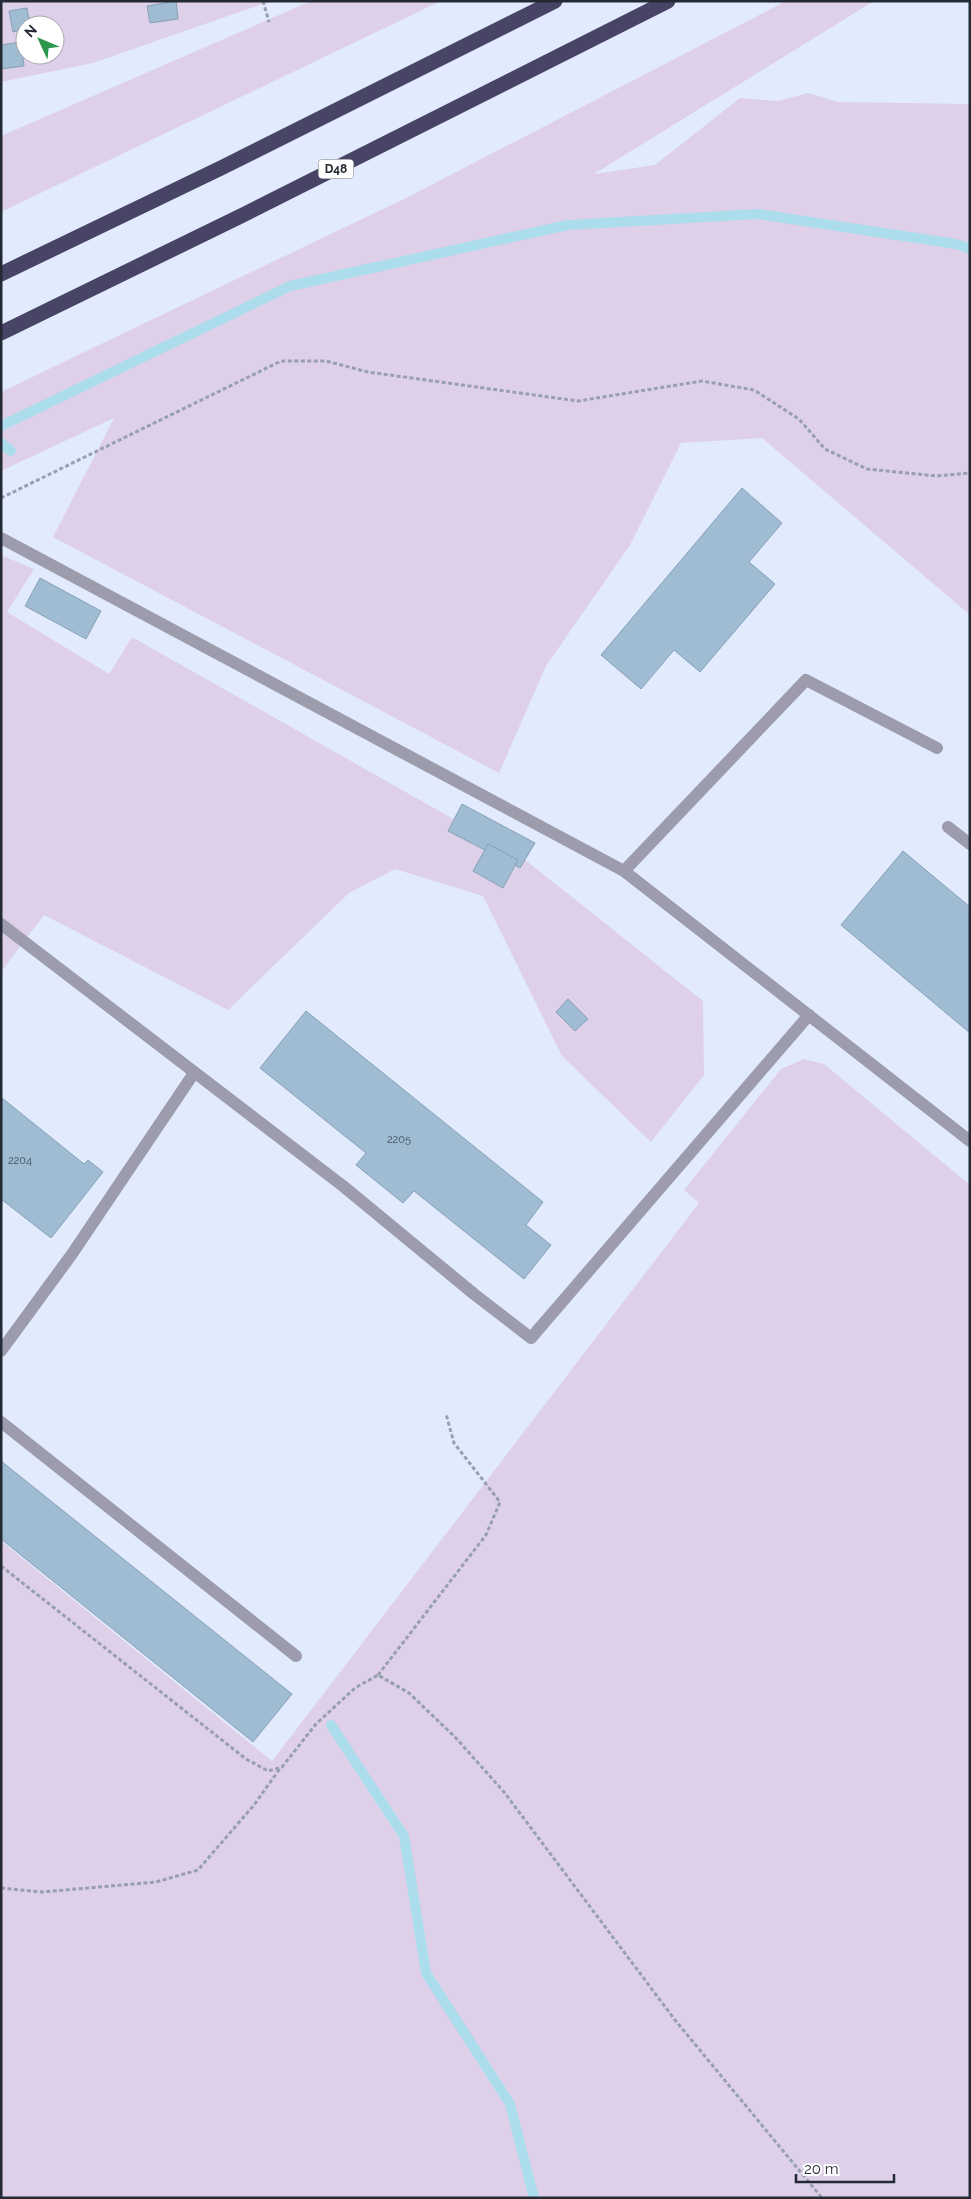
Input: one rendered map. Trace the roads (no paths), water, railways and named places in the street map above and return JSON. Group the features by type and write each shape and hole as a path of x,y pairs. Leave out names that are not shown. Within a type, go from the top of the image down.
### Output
{"highway":[{"path":"1,274 230,164 555,1"},
{"name":"D48","path":"1,333 263,206 668,1"}],"lane":[{"path":"1,538 624,871 970,1140"},
{"path":"624,871 806,680 937,748"},
{"path":"948,827 970,844"},
{"path":"1,924 344,1186 474,1294 532,1338 809,1016"},
{"path":"1,1350 72,1254 194,1073"},
{"path":"1,1422 296,1656"}],"waterway":[{"path":"1,426 290,286 568,225 758,214 956,244 970,249"},
{"path":"1,443 11,451"},
{"path":"331,1725 404,1836 426,1973 510,2104 534,2198"}]}
